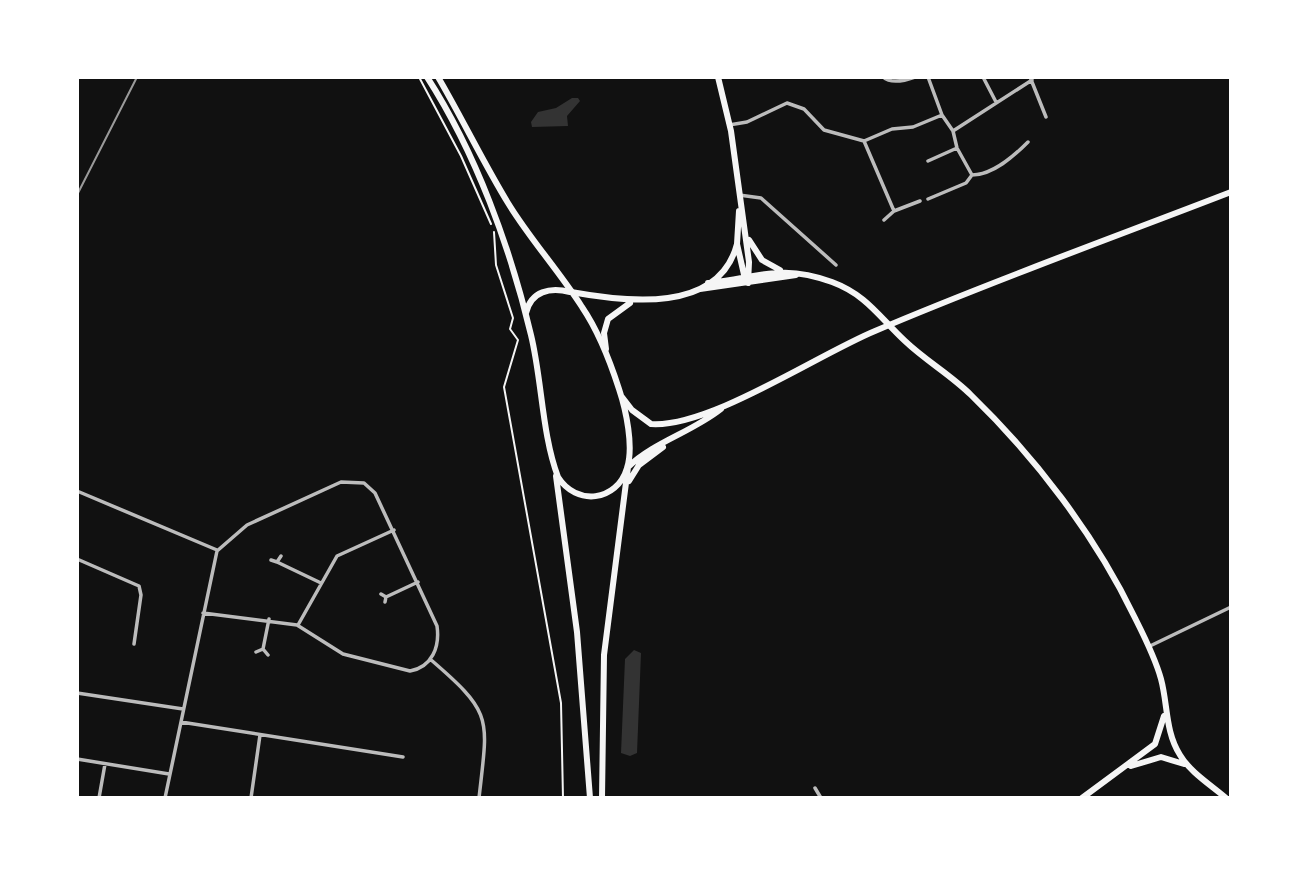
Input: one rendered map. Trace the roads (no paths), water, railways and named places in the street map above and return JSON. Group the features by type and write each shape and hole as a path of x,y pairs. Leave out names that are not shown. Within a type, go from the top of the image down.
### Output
{"main road":[{"path":"427,77 452,123 492,210 526,315 555,468 577,632 590,798"},
{"path":"438,77 508,203 592,322 620,392 627,437 628,467 604,655 602,798"},
{"path":"719,77 743,221 750,274 748,283"},
{"path":"625,490 639,465 725,405 845,344 906,317 1231,192"},
{"path":"739,199 737,244 742,276 748,283"},
{"path":"743,221 759,256 782,270 832,282 873,306 905,341 971,395 1041,474 1105,562 1148,647 1160,678 1171,739 1175,747 1189,766 1226,798"},
{"path":"700,289 729,267 737,244"},
{"path":"708,283 782,270"},
{"path":"526,315 531,300 542,292 571,292 632,302 798,274"},
{"path":"606,353 604,333 608,319 632,302"},
{"path":"620,392 632,410 651,424 678,422 725,405"},
{"path":"555,468 571,492 592,497 614,489 628,467 648,450 673,440"},
{"path":"1165,707 1156,753 1189,766"},
{"path":"1082,798 1157,742 1171,739"},
{"path":"1123,770 1171,756 1175,747"}],"street":[{"path":"883,77 888,81 915,77"},
{"path":"928,77 942,115 953,131 957,148 972,175"},
{"path":"983,77 996,102"},
{"path":"953,131 1031,79 1046,117"},
{"path":"729,125 750,121 787,103 804,108 824,130 864,141 892,129 914,127 942,115"},
{"path":"864,141 894,211"},
{"path":"972,175 979,175 1010,159 1028,142"},
{"path":"928,161 957,148"},
{"path":"928,199 966,183 972,175"},
{"path":"739,199 761,198 836,265"},
{"path":"884,220 894,211 920,201"},
{"path":"165,798 169,774 181,722 203,613 217,551 247,525 348,480 364,483 376,493 438,626 436,648 430,659 415,670 392,668 343,654 297,625 269,619 203,613"},
{"path":"77,491 217,551"},
{"path":"297,625 337,556 394,530"},
{"path":"277,562 281,556"},
{"path":"77,559 139,586 141,595 134,644"},
{"path":"271,560 321,583"},
{"path":"384,598 418,582"},
{"path":"1148,647 1231,607"},
{"path":"263,649 269,619"},
{"path":"256,652 263,649"},
{"path":"263,649 268,654"},
{"path":"430,659 475,701 484,725 486,736 479,798"},
{"path":"77,693 183,709"},
{"path":"181,722 402,757"},
{"path":"251,798 260,735"},
{"path":"77,759 169,774"},
{"path":"99,798 105,764"},
{"path":"815,788 821,798"}],"railway":[{"path":"77,195 137,77"}]}
